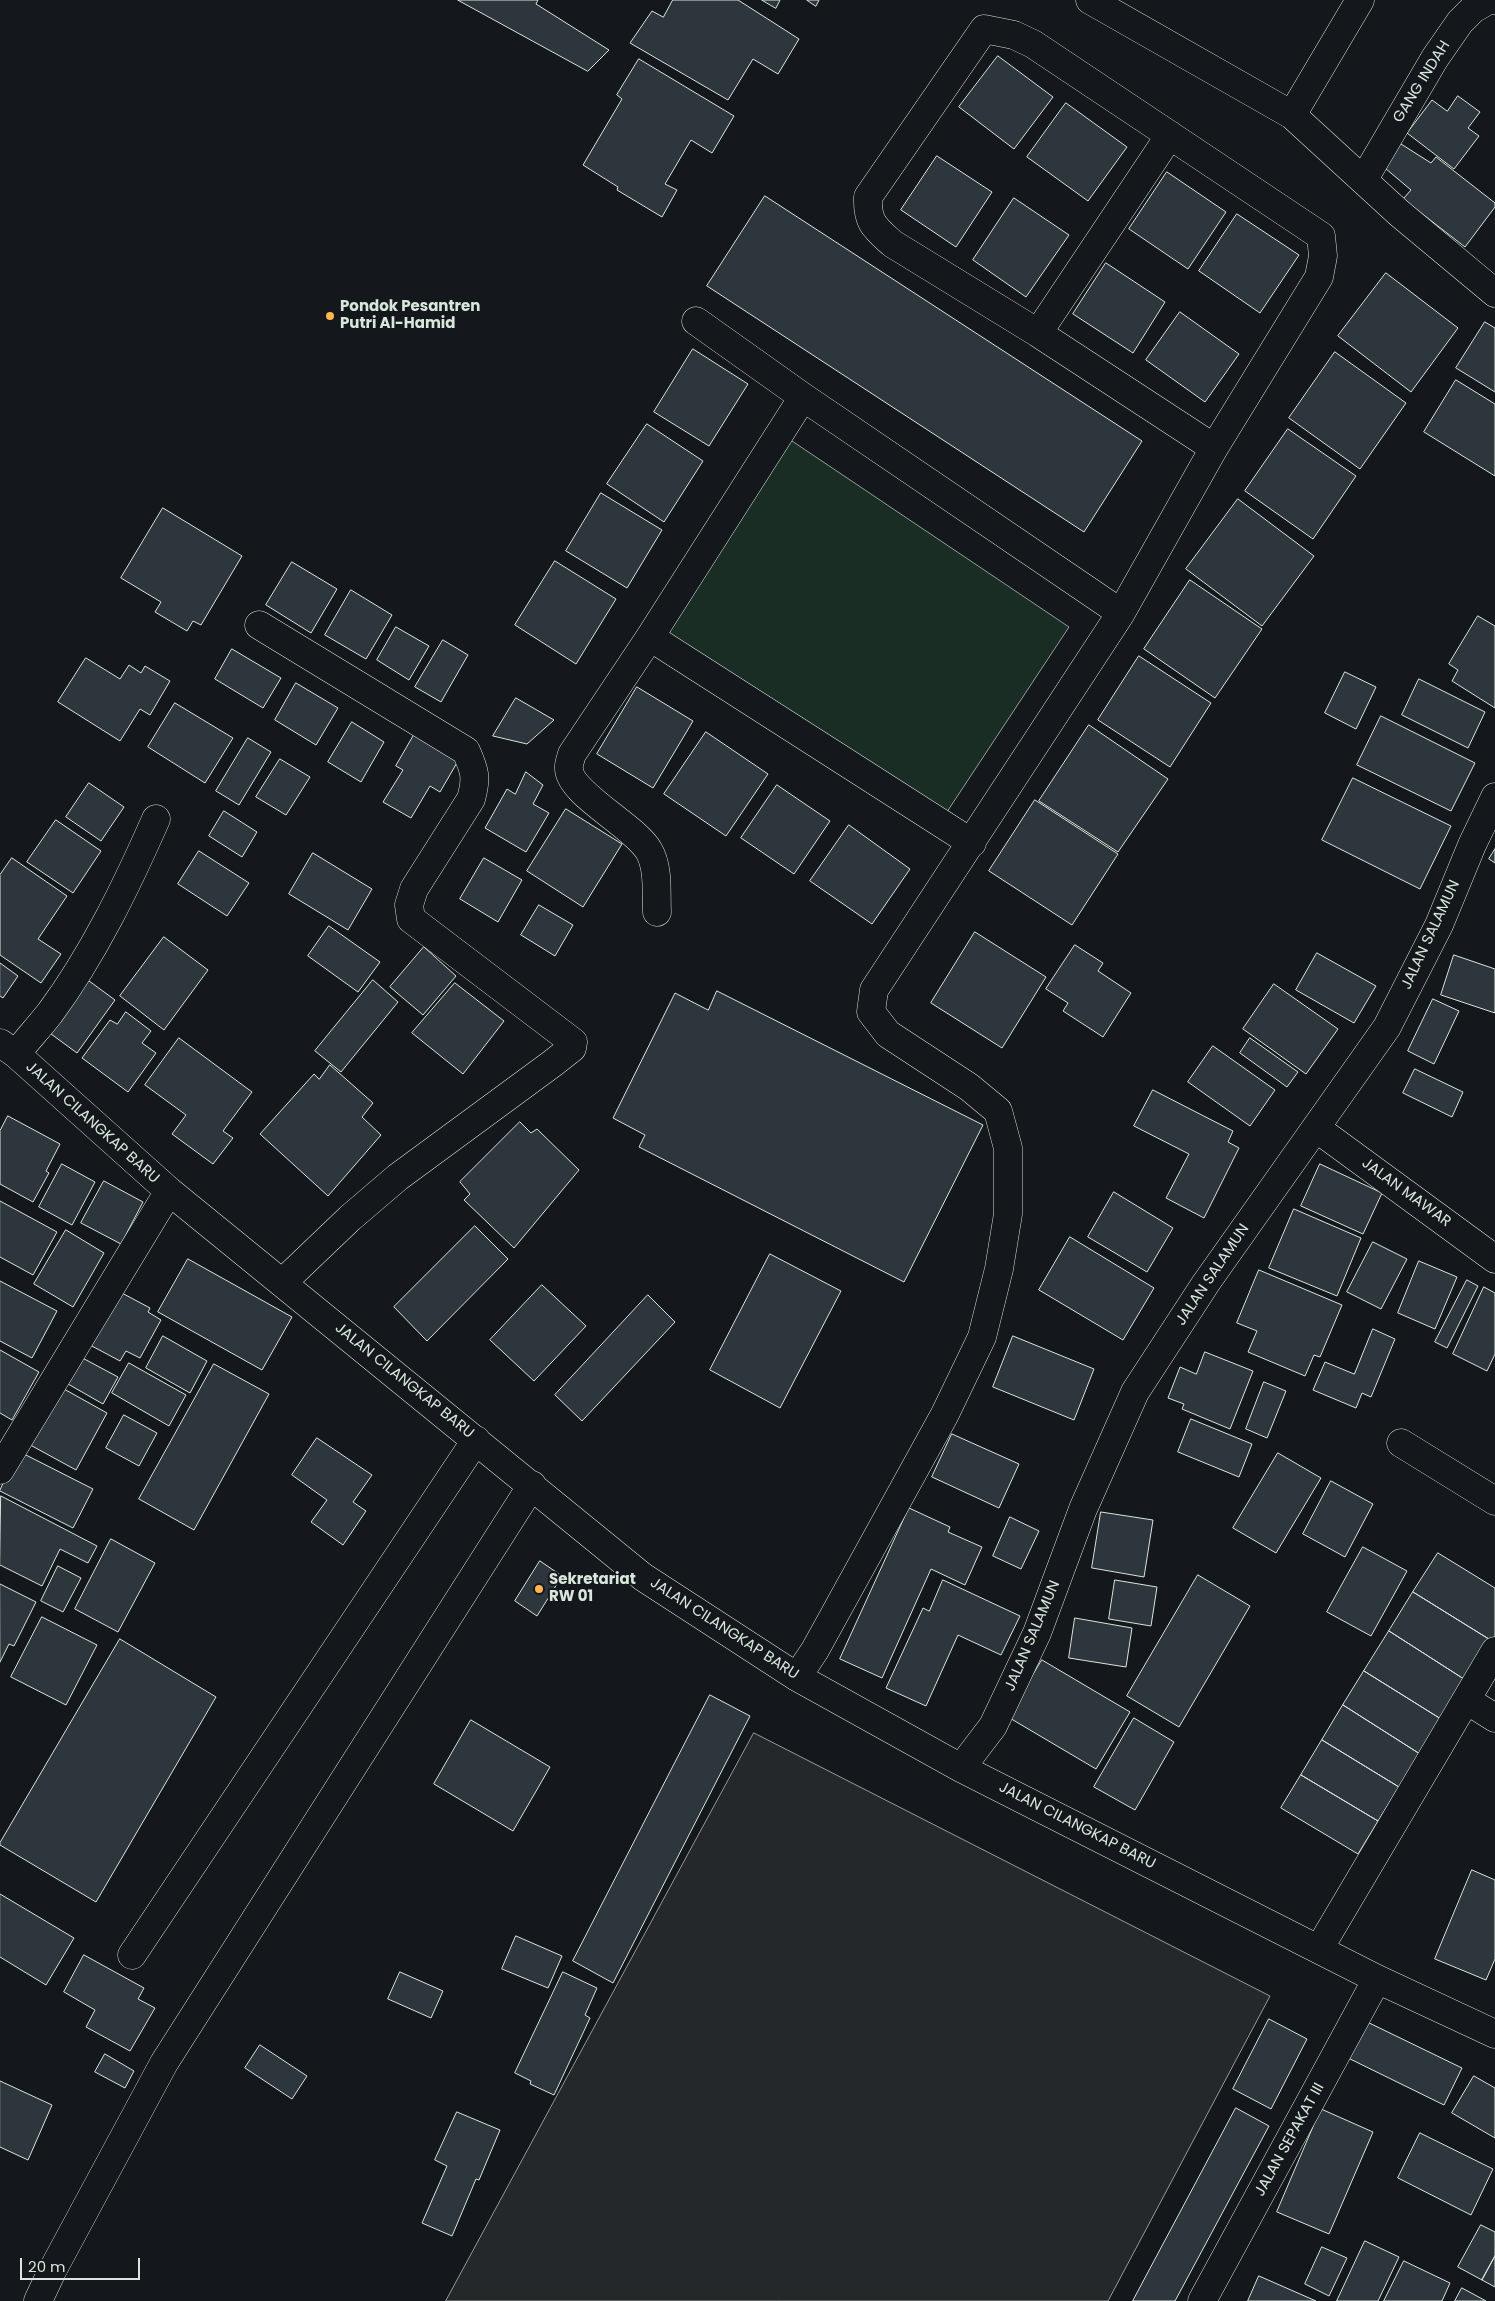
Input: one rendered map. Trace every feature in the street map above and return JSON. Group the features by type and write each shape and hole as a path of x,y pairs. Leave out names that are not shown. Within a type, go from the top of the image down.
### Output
{"street":[{"path":"1090,0 1130,9 1292,115 1428,238 1495,293"},
{"path":"1292,115 1360,0"},
{"name":"GANG INDAH","path":"1364,179 1435,58 1460,22 1473,9 1487,1 1495,0"},
{"path":"797,1677 816,1650 945,1414 982,1337 999,1269 1008,1214 1008,1148 998,1111 970,1087 888,1034 871,1012 874,990 1121,613 1214,448 1319,277 1323,256 1321,236 1170,135 1033,44 1014,35 984,30 868,197 868,214 878,230 893,244 1038,333 1214,448"},
{"path":"1038,333 1170,135"},
{"path":"696,321 803,397 1121,613"},
{"path":"657,912 655,869 650,851 635,835 575,785 569,770 572,754 650,637 803,397"},
{"path":"259,625 466,751 474,769 476,782 471,799 414,889 409,904 411,919 573,1042 572,1048 553,1063 398,1177 350,1218 282,1283"},
{"path":"650,637 972,843"},
{"name":"JALAN SALAMUN","path":"961,1768 993,1726 1038,1633 1083,1509 1135,1392 1206,1283 1387,1027 1439,925 1472,845 1495,798"},
{"path":"8,1049 50,1012 102,930 133,872 156,819"},
{"name":"JALAN CILANGKAP BARU","path":"8,1049 169,1191 643,1577 797,1677 961,1768 1377,1979 1495,2034"},
{"name":"JALAN MAWAR","path":"1316,1128 1495,1259"},
{"path":"0,1470 169,1191"},
{"path":"132,1955 476,1440"},
{"path":"1401,1443 1495,1500"},
{"path":"38,2301 52,2271 164,2063 532,1485"},
{"path":"1326,1952 1495,1651"},
{"path":"1326,1952 1485,1712 1495,1674"},
{"name":"JALAN SEPAKAT III","path":"1202,2301 1377,1979"}],"green space":[{"path":"789,439 1069,627 937,827 656,638"}],"shaded area":[{"path":"754,1733 1270,1996 1108,2301 446,2301"}],"building":[{"path":"458,0 538,0 536,4 609,50 588,71"},
{"path":"673,0 738,0 799,39 778,74 753,59 728,100 630,43 652,11 663,17"},
{"path":"762,0 780,0 776,8"},
{"path":"807,0 819,0 816,6"},
{"path":"998,56 1053,97 1014,149 959,107"},
{"path":"639,59 734,116 712,153 691,140 665,184 677,190 662,217 617,190 618,187 583,165 622,99 617,95"},
{"path":"1458,96 1480,112 1468,128 1479,136 1454,169 1407,133 1432,100 1447,111"},
{"path":"1066,103 1127,147 1088,201 1027,157"},
{"path":"1401,144 1431,163 1436,157 1495,203 1495,207 1465,247 1403,199 1411,190 1385,168"},
{"path":"937,156 992,192 956,247 901,210"},
{"path":"1167,172 1226,212 1188,269 1129,229"},
{"path":"765,196 1142,441 1084,532 707,286"},
{"path":"1014,198 1069,235 1026,297 973,260"},
{"path":"1237,214 1299,255 1260,313 1199,271"},
{"path":"1106,263 1165,302 1133,353 1073,314"},
{"path":"1386,273 1458,328 1411,392 1338,336"},
{"path":"1180,312 1239,354 1205,402 1146,360"},
{"path":"1485,322 1495,328 1495,392 1456,368"},
{"path":"693,349 748,384 709,446 654,412"},
{"path":"1335,352 1406,403 1360,469 1289,418"},
{"path":"1456,380 1495,404 1495,476 1424,432"},
{"path":"647,424 703,461 664,522 607,484"},
{"path":"1288,429 1356,476 1313,539 1245,491"},
{"path":"601,493 662,530 627,588 566,551"},
{"path":"1238,499 1314,556 1262,626 1186,569"},
{"path":"163,508 242,556 201,625 193,621 187,631 155,612 161,602 121,578"},
{"path":"555,561 616,599 576,664 515,625"},
{"path":"292,562 337,589 311,633 266,605"},
{"path":"1190,580 1262,629 1215,698 1144,649"},
{"path":"351,590 392,615 366,659 325,635"},
{"path":"1478,616 1495,626 1495,708 1452,681 1458,670 1449,664"},
{"path":"396,627 429,646 409,680 377,660"},
{"path":"443,640 468,655 441,702 415,687"},
{"path":"232,649 281,678 263,708 215,679"},
{"path":"1139,656 1211,703 1170,767 1098,720"},
{"path":"86,658 120,679 129,665 141,673 145,666 170,681 150,715 140,709 120,741 58,702"},
{"path":"1345,672 1376,687 1356,729 1325,713"},
{"path":"1419,679 1485,712 1468,748 1402,715"},
{"path":"296,683 338,708 316,745 275,720"},
{"path":"637,687 693,721 653,788 597,754"},
{"path":"516,698 554,720 527,744 493,736"},
{"path":"175,703 233,738 205,783 148,747"},
{"path":"1381,716 1475,763 1451,811 1357,765"},
{"path":"352,722 384,742 361,782 328,762"},
{"path":"1089,725 1168,779 1118,852 1039,801"},
{"path":"706,732 768,774 726,836 664,794"},
{"path":"414,735 458,761 440,792 430,786 411,818 383,802 403,770 396,766"},
{"path":"248,738 271,752 239,805 216,791"},
{"path":"280,759 310,777 286,815 256,797"},
{"path":"526,772 543,785 533,804 549,813 526,852 485,828 507,789 515,794"},
{"path":"1353,778 1451,826 1420,889 1322,840"},
{"path":"89,783 124,807 101,841 66,817"},
{"path":"777,785 830,821 794,874 741,838"},
{"path":"1035,800 1118,854 1072,925 989,871"},
{"path":"566,809 622,844 583,907 527,871"},
{"path":"224,811 257,832 242,857 209,836"},
{"path":"56,820 101,851 73,893 27,862"},
{"path":"849,825 910,869 872,924 810,881"},
{"path":"1495,849 1495,863 1489,859"},
{"path":"199,851 249,883 227,916 178,884"},
{"path":"313,853 372,889 348,930 289,894"},
{"path":"12,858 67,896 38,939 61,954 41,983 0,955 0,875"},
{"path":"484,858 522,880 498,922 460,899"},
{"path":"539,905 573,925 555,956 521,935"},
{"path":"329,926 380,962 358,992 308,956"},
{"path":"975,932 1046,977 1002,1048 931,1003"},
{"path":"164,937 208,970 164,1030 120,996"},
{"path":"1075,945 1103,963 1098,971 1131,993 1103,1037 1063,1011 1068,1003 1046,989"},
{"path":"424,947 456,976 423,1015 390,987"},
{"path":"1317,953 1376,986 1354,1023 1296,990"},
{"path":"1454,955 1495,969 1495,1013 1441,995"},
{"path":"0,963 18,976 3,998 0,996"},
{"path":"85,978 115,1000 77,1053 47,1031"},
{"path":"373,980 398,1002 341,1072 315,1051"},
{"path":"455,983 504,1021 463,1074 412,1033"},
{"path":"1274,984 1338,1029 1306,1074 1243,1029"},
{"path":"717,991 983,1125 904,1282 639,1147 645,1135 613,1118 675,993 708,1010"},
{"path":"1433,999 1459,1011 1434,1064 1408,1051"},
{"path":"126,1012 151,1031 142,1043 156,1053 128,1092 82,1058 110,1020 117,1024"},
{"path":"179,1038 252,1092 223,1131 233,1138 213,1164 172,1134 186,1115 145,1085"},
{"path":"1250,1038 1298,1072 1287,1087 1240,1053"},
{"path":"1213,1046 1275,1090 1250,1126 1188,1082"},
{"path":"330,1065 373,1103 362,1117 381,1135 328,1196 260,1134 314,1074 319,1079"},
{"path":"1415,1069 1463,1092 1452,1117 1403,1093"},
{"path":"1153,1090 1233,1131 1228,1142 1239,1148 1204,1218 1166,1198 1189,1154 1134,1126"},
{"path":"8,1116 60,1144 46,1171 49,1173 33,1202 0,1184 0,1131"},
{"path":"520,1122 531,1133 537,1129 579,1170 514,1248 464,1200 470,1194 460,1182"},
{"path":"62,1164 95,1182 72,1225 39,1207"},
{"path":"1320,1164 1382,1193 1363,1234 1301,1206"},
{"path":"104,1181 143,1202 121,1244 81,1223"},
{"path":"1114,1192 1173,1228 1147,1272 1088,1237"},
{"path":"0,1201 57,1232 33,1275 0,1257"},
{"path":"1294,1209 1361,1238 1337,1296 1269,1268"},
{"path":"475,1226 508,1259 427,1341 394,1307"},
{"path":"66,1230 104,1253 73,1307 34,1284"},
{"path":"1070,1237 1154,1288 1123,1340 1039,1290"},
{"path":"1373,1242 1407,1259 1381,1309 1347,1292"},
{"path":"770,1254 841,1291 780,1408 710,1370"},
{"path":"188,1259 292,1317 262,1370 158,1312"},
{"path":"1419,1261 1457,1277 1435,1329 1398,1313"},
{"path":"1259,1270 1342,1305 1320,1357 1314,1355 1305,1376 1248,1352 1257,1331 1237,1323"},
{"path":"1467,1280 1478,1286 1447,1348 1435,1342"},
{"path":"0,1281 57,1311 32,1358 0,1341"},
{"path":"542,1285 586,1326 534,1381 490,1340"},
{"path":"1484,1287 1495,1293 1495,1354 1487,1371 1453,1354"},
{"path":"120,1292 150,1308 148,1312 161,1320 140,1358 126,1351 120,1361 90,1345"},
{"path":"648,1295 675,1322 582,1421 555,1395"},
{"path":"1373,1329 1395,1339 1371,1397 1362,1393 1356,1408 1313,1390 1325,1362 1354,1374"},
{"path":"163,1336 207,1361 190,1393 146,1368"},
{"path":"1013,1336 1094,1369 1074,1420 993,1387"},
{"path":"0,1350 39,1372 12,1420 0,1413"},
{"path":"1205,1352 1253,1371 1230,1429 1182,1409 1184,1404 1168,1398 1180,1367 1196,1374"},
{"path":"75,1354 118,1377 103,1404 61,1380"},
{"path":"129,1363 186,1395 169,1426 112,1393"},
{"path":"214,1364 269,1394 194,1530 139,1499"},
{"path":"1264,1382 1286,1391 1267,1438 1246,1429"},
{"path":"55,1384 107,1413 76,1470 23,1441"},
{"path":"124,1415 157,1433 139,1466 106,1448"},
{"path":"1191,1419 1252,1444 1239,1477 1178,1452"},
{"path":"952,1434 1019,1464 999,1508 932,1477"},
{"path":"317,1438 372,1475 353,1502 366,1511 343,1545 311,1522 327,1500 292,1475"},
{"path":"18,1451 93,1489 73,1528 0,1491"},
{"path":"1278,1453 1321,1478 1276,1553 1233,1528"},
{"path":"1331,1481 1373,1504 1345,1557 1303,1534"},
{"path":"1,1496 97,1546 88,1563 60,1549 42,1586 0,1565"},
{"path":"909,1508 950,1527 948,1532 982,1547 965,1585 931,1569 882,1678 840,1659"},
{"path":"1101,1512 1153,1520 1144,1577 1092,1568"},
{"path":"1010,1517 1039,1531 1021,1569 993,1556"},
{"path":"111,1539 155,1563 118,1632 75,1609"},
{"path":"1363,1547 1407,1571 1371,1636 1327,1612"},
{"path":"1438,1553 1495,1588 1495,1636 1492,1641 1413,1592"},
{"name":"Sekretariat RW 01","path":"540,1561 562,1576 537,1616 515,1601"},
{"path":"58,1566 81,1578 63,1612 41,1601"},
{"path":"1198,1575 1250,1606 1179,1727 1127,1696"},
{"path":"943,1580 1020,1616 1001,1655 958,1635 926,1706 886,1688 923,1608 929,1611"},
{"path":"1115,1580 1157,1587 1151,1626 1109,1619"},
{"path":"0,1584 36,1602 14,1646 9,1644 0,1662"},
{"path":"1413,1592 1492,1641 1467,1681 1389,1631"},
{"path":"42,1617 97,1645 66,1705 11,1677"},
{"path":"1075,1618 1132,1628 1126,1667 1069,1658"},
{"path":"1389,1631 1467,1681 1441,1719 1364,1671"},
{"path":"120,1639 216,1697 96,1902 0,1845 0,1843"},
{"path":"1042,1660 1130,1712 1096,1769 1008,1717"},
{"path":"1364,1671 1441,1719 1420,1754 1343,1705"},
{"path":"710,1695 750,1716 613,1983 573,1961"},
{"path":"1343,1705 1420,1754 1399,1787 1322,1740"},
{"path":"1134,1718 1174,1742 1135,1810 1094,1787"},
{"path":"471,1720 550,1767 513,1831 434,1784"},
{"path":"1322,1740 1399,1787 1378,1821 1301,1775"},
{"path":"1301,1775 1378,1821 1358,1854 1281,1808"},
{"path":"1472,1870 1495,1880 1495,1959 1486,1980 1435,1959"},
{"path":"0,1894 74,1938 46,1985 0,1957"},
{"path":"516,1936 562,1956 548,1988 502,1969"},
{"path":"84,1955 144,1988 138,1999 155,2008 130,2051 86,2027 95,2010 64,1992"},
{"path":"400,1972 443,1991 431,2018 388,1999"},
{"path":"563,1972 597,1988 585,2015 590,2018 554,2095 530,2084 531,2081 515,2073"},
{"path":"1269,2019 1307,2039 1271,2109 1233,2089"},
{"path":"1361,2019 1462,2068 1444,2105 1344,2056"},
{"path":"260,2045 307,2076 292,2099 245,2068"},
{"path":"105,2054 134,2071 125,2088 95,2072"},
{"path":"1474,2076 1495,2088 1495,2138 1452,2113"},
{"path":"0,2081 52,2105 28,2160 0,2147"},
{"path":"1236,2108 1269,2126 1175,2301 1133,2301"},
{"path":"1321,2109 1373,2132 1329,2234 1277,2212"},
{"path":"457,2112 500,2130 479,2180 476,2179 452,2236 422,2223 447,2166 435,2160"},
{"path":"1420,2133 1493,2169 1471,2215 1398,2178"},
{"path":"1481,2225 1495,2232 1495,2256 1482,2280 1458,2267"},
{"path":"1365,2241 1399,2257 1378,2301 1337,2301"},
{"path":"1322,2247 1347,2258 1329,2296 1305,2284"},
{"path":"1495,2256 1495,2287 1482,2280"},
{"path":"1404,2261 1450,2283 1442,2301 1384,2301"},
{"path":"1259,2276 1316,2301 1248,2301"},
{"path":"1462,2288 1486,2301 1455,2301"}],"place":[{"name":"Pondok Pesantren Putri Al-Hamid","path":"330,316"},
{"name":"Sekretariat RW 01","path":"539,1589"}]}
